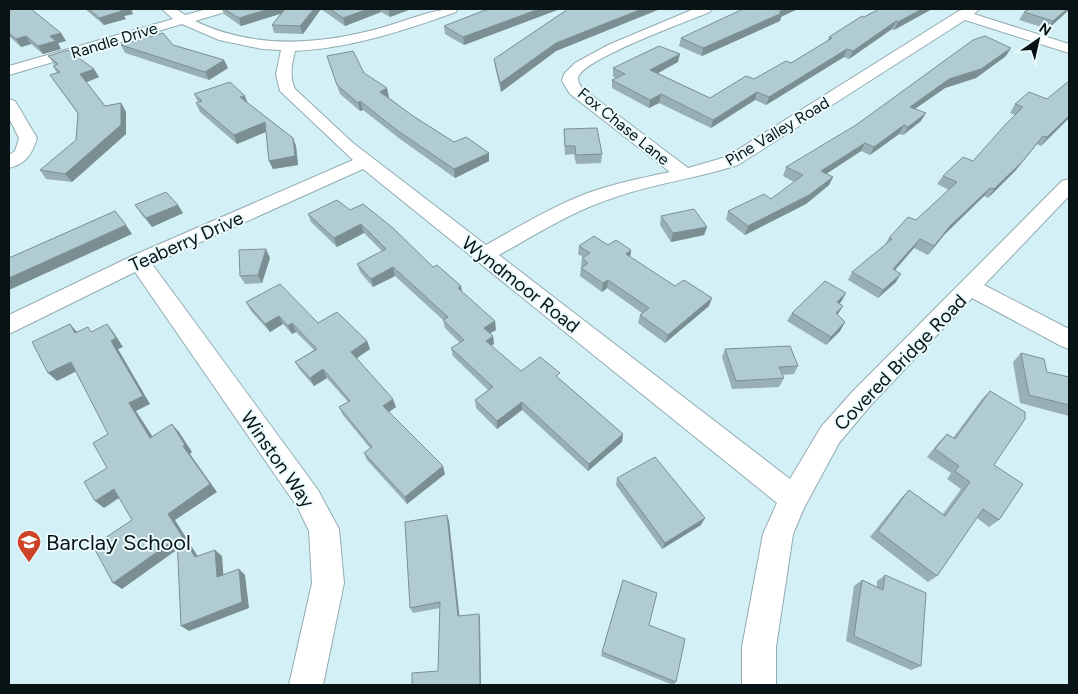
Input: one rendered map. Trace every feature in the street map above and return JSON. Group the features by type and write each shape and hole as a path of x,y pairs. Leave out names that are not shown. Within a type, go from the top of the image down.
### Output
{"street":[{"path":"168,9 182,20 212,33 249,43 290,48 338,44 378,34 451,9"},
{"name":"Randle Drive","path":"9,71 220,9"},
{"name":"Fox Chase Lane","path":"684,174 576,91 570,81 572,74 579,67 608,50 705,9"},
{"path":"968,12 1069,49"},
{"name":"Pine Valley Road","path":"484,255 584,201 608,192 710,169 732,161 968,12"},
{"name":"Wyndmoor Road","path":"290,48 283,72 283,80 288,91 347,147 794,499"},
{"path":"9,104 28,138 23,154 9,163"},
{"name":"Teaberry Drive","path":"9,324 139,261 366,161"},
{"name":"Covered Bridge Road","path":"759,685 759,647 778,534 794,499 830,435 862,398 1069,185"},
{"name":"Winston Way","path":"139,261 308,499 324,529 328,583 306,685"},
{"path":"970,288 1069,340"}],"building":[{"path":"31,9 61,33 50,36 56,41 38,46 26,36 16,39 9,33 9,10"},
{"path":"89,9 119,9 122,11 99,18"},
{"path":"224,9 269,9 239,18"},
{"path":"285,9 314,9 300,26 272,25"},
{"path":"330,9 368,9 343,18"},
{"path":"488,9 539,9 463,37 444,26"},
{"path":"568,9 642,9 556,43 500,83 494,59"},
{"path":"743,9 785,9 779,12 782,13 703,48 681,38"},
{"path":"879,9 922,9 898,22 896,21 853,51 847,49 769,97 757,92 713,120 661,94 650,100 612,80 625,74 613,68 659,46 680,54 650,70 710,98 746,76 754,79 786,61 791,63 832,38 829,37 862,16 864,17"},
{"path":"1029,9 1067,9 1053,21 1024,12"},
{"path":"163,33 173,45 224,60 205,72 121,45"},
{"path":"985,36 1011,48 981,69 949,79 910,107 926,113 908,127 904,125 874,147 865,143 821,171 833,177 809,195 748,226 728,211 764,194 771,199 803,175 786,167 856,125 973,40"},
{"path":"68,50 94,69 80,74 105,106 121,103 121,125 65,174 40,170 76,140 78,113 50,75 60,72 53,66 58,64 48,56"},
{"path":"353,51 364,73 387,88 380,92 454,142 466,137 489,153 454,169 398,131 360,101 358,103 337,85 327,56"},
{"path":"1069,81 1069,116 1047,137 1043,136 1022,162 994,189 990,188 950,226 934,246 920,239 893,269 901,274 883,290 852,272 892,239 889,238 908,217 916,220 957,182 943,176 963,157 973,161 1023,107 1015,104 1029,92 1047,99"},
{"path":"230,82 245,96 240,97 293,138 295,156 269,161 265,122 234,135 196,103 202,101 194,94"},
{"path":"597,128 602,154 576,155 575,146 565,146 564,129"},
{"path":"166,192 178,205 146,218 135,205"},
{"path":"337,200 350,210 363,204 393,228 433,267 437,265 461,286 458,288 495,321 484,328 493,336 486,341 521,371 540,357 560,373 556,376 623,434 589,464 522,402 497,421 475,400 493,387 451,348 464,340 443,320 448,317 393,267 371,279 357,264 386,249 361,224 334,238 308,214"},
{"path":"694,209 707,227 673,233 661,216"},
{"path":"115,211 126,225 9,278 9,258"},
{"path":"594,236 608,245 616,240 631,250 626,254 675,286 684,280 712,298 668,335 640,315 649,308 608,280 603,283 581,268 588,263 582,258 590,253 579,246"},
{"path":"266,249 258,275 240,276 239,250"},
{"path":"825,281 846,293 837,302 843,306 836,313 845,322 831,337 792,313"},
{"path":"280,284 318,323 337,312 367,341 351,352 393,399 383,406 443,466 405,497 364,453 372,447 339,407 350,401 323,369 310,378 295,362 317,349 292,323 288,326 279,316 265,324 246,302"},
{"path":"70,324 75,333 88,327 91,332 107,324 116,338 111,341 143,396 129,403 150,438 172,424 185,445 183,446 210,484 168,514 195,557 215,550 217,577 239,569 242,602 181,626 177,538 113,583 93,546 132,520 114,489 95,501 84,482 107,468 93,443 108,434 71,362 48,373 32,342"},
{"path":"790,346 798,366 779,367 784,378 736,381 725,349"},
{"path":"1021,353 1044,359 1047,372 1069,377 1069,405 1029,395"},
{"path":"990,391 1025,412 1025,419 994,465 1023,484 999,520 983,509 937,576 878,531 909,490 945,516 970,482 955,471 959,466 935,449 947,434 955,439"},
{"path":"655,457 705,518 665,543 617,478"},
{"path":"447,515 458,616 479,614 480,685 412,685 412,673 438,671 440,602 410,608 405,522"},
{"path":"885,575 926,593 921,666 854,636 862,580 883,590"},
{"path":"623,580 657,593 649,625 685,639 676,682 602,652"}],"place":[{"name":"Barclay School","path":"29,563"}]}
